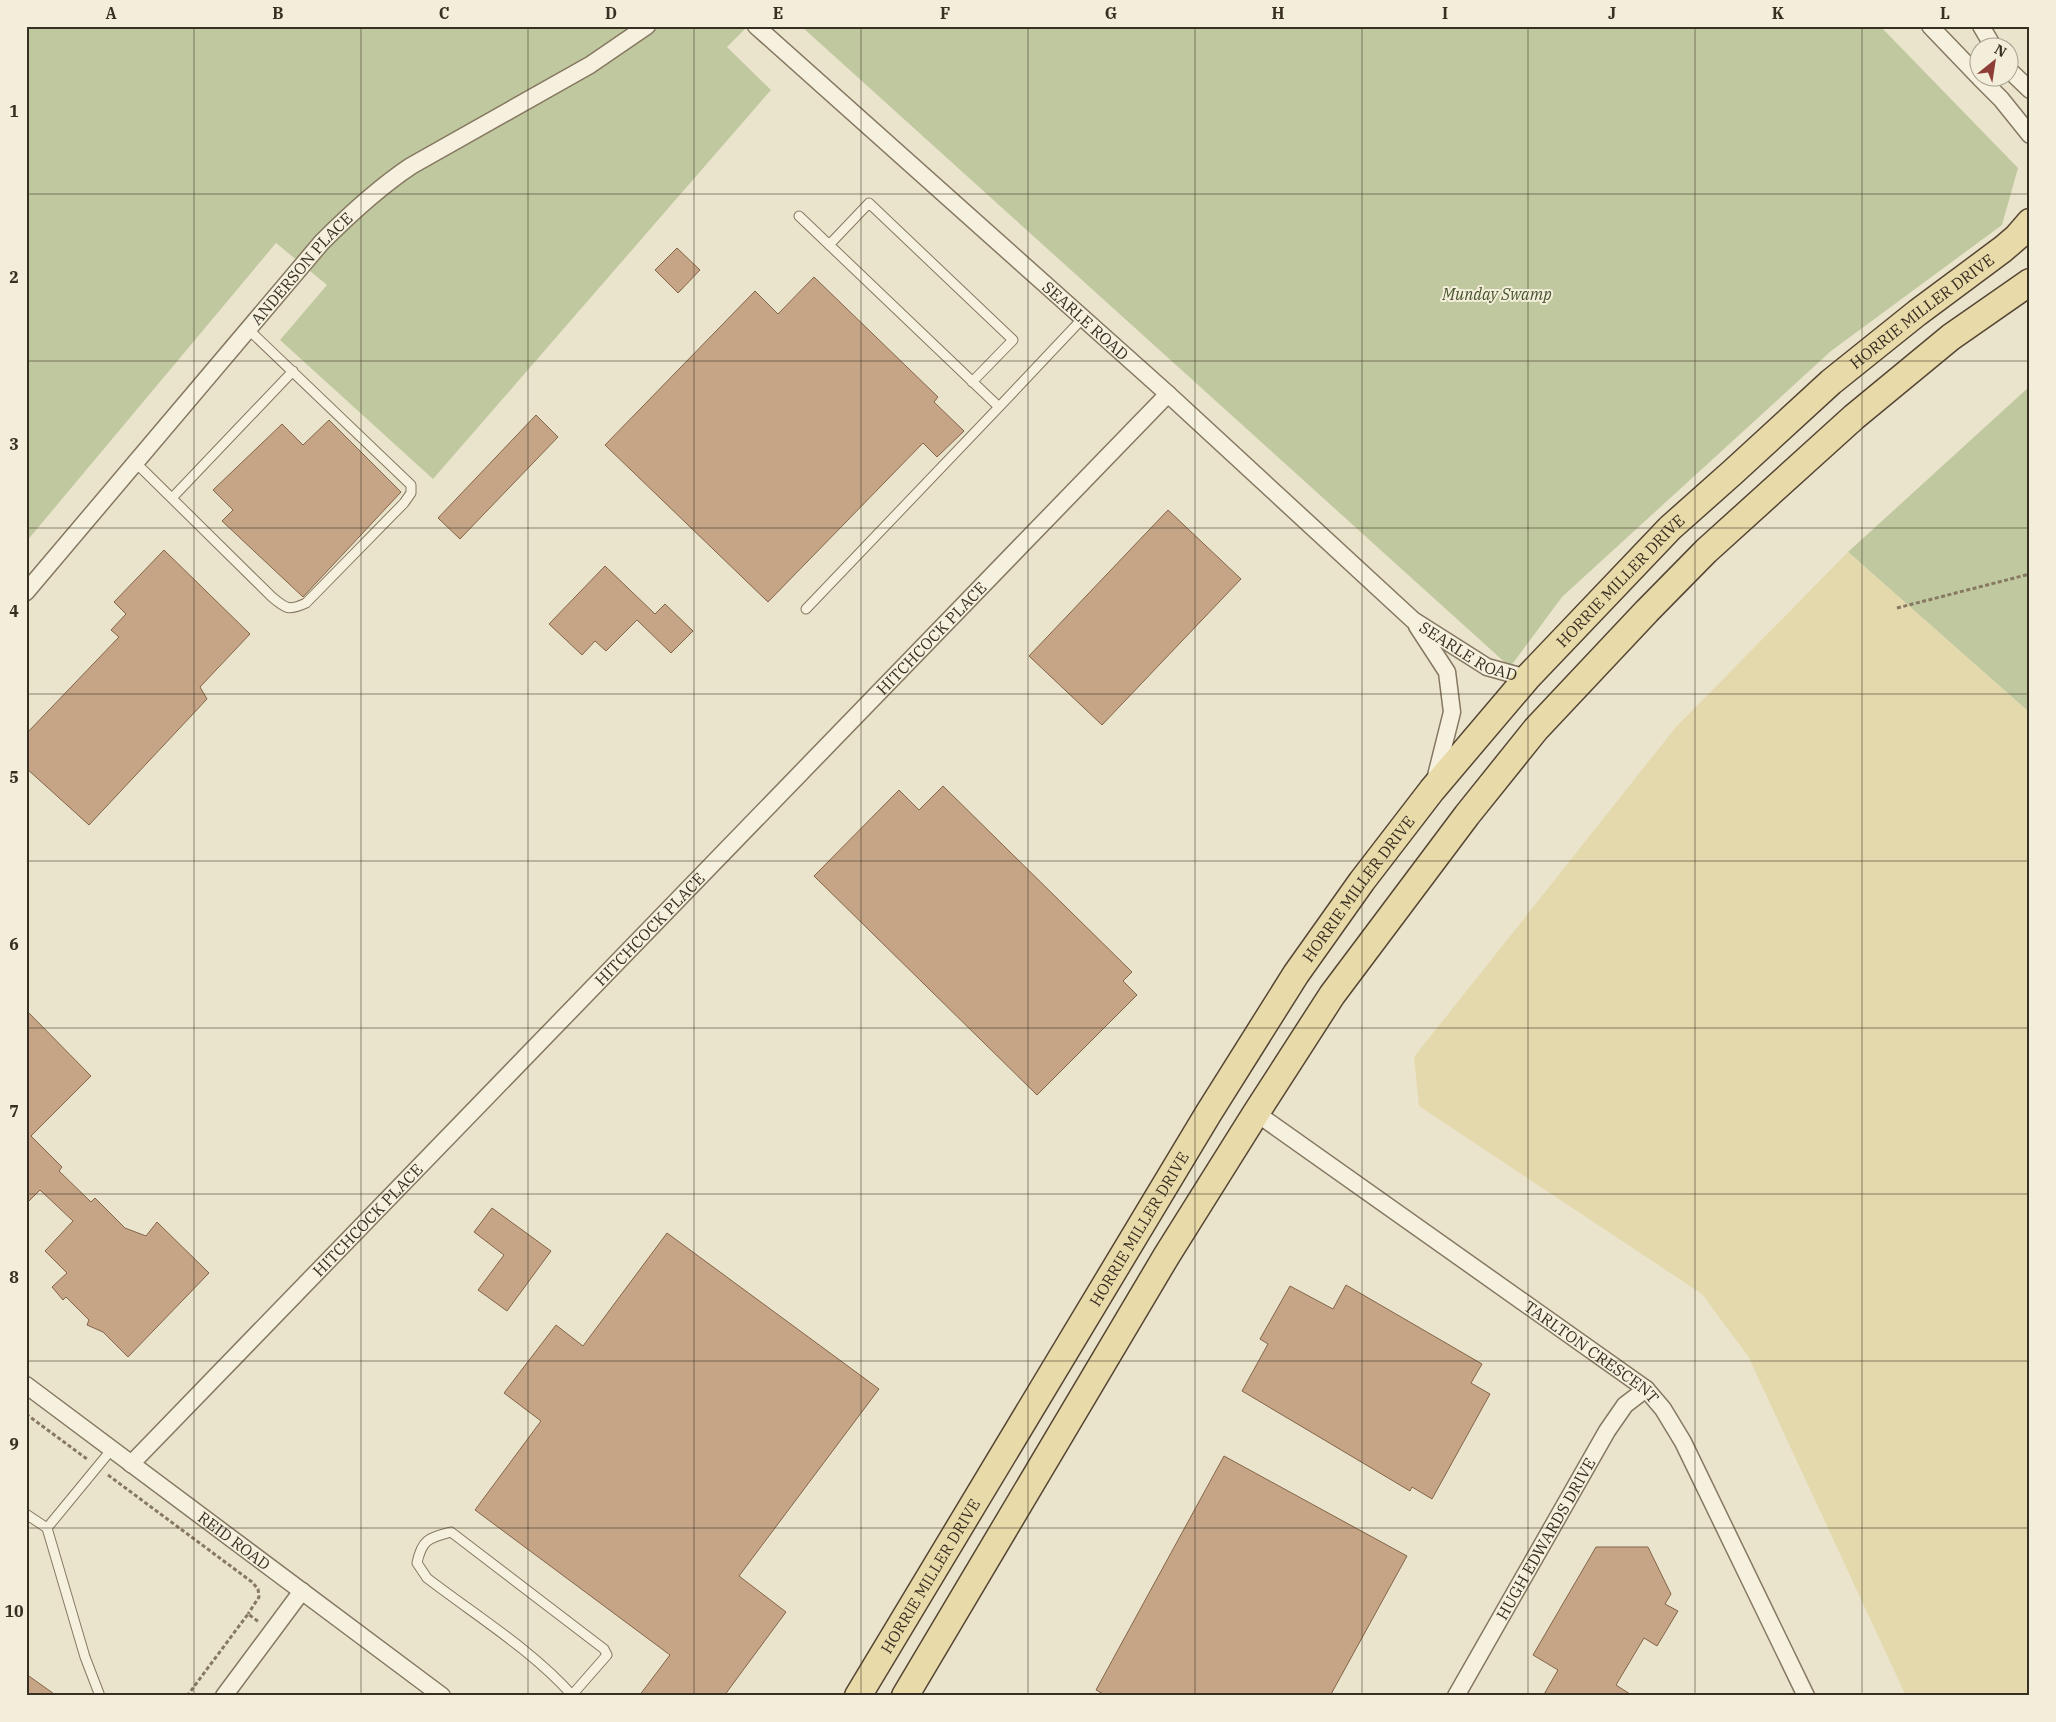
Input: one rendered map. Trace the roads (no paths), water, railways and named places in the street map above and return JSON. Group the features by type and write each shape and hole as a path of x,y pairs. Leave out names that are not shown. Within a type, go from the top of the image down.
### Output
{"main road":[{"name":"HORRIE MILLER DRIVE","path":"858,1696 1208,1114 1296,974 1362,881 1432,790 1527,678 1670,528 1831,382 1917,312 2003,249 2030,222"},
{"path":"905,1696 1162,1263 1256,1113 1332,995 1467,816 1543,722 1706,551 1854,417 1951,337 2030,282"}],"street":[{"name":"ANDERSON PLACE","path":"26,592 322,242 344,219 388,182 411,166 590,65 647,26"},
{"name":"SEARLE ROAD","path":"756,26 1168,394 1413,620 1487,667 1527,678"},
{"path":"1930,26 1968,66"},
{"path":"1981,26 1988,38"},
{"path":"2018,79 2030,90"},
{"path":"1990,88 2030,135"},
{"name":"HITCHCOCK PLACE","path":"131,1464 1168,394"},
{"name":"SEARLE ROAD","path":"1413,620 1447,672 1452,712 1432,790"},
{"name":"TARLTON CRESCENT","path":"1256,1113 1646,1390 1663,1409 1683,1442 1806,1696"},
{"name":"REID ROAD","path":"26,1385 442,1696"},
{"name":"HUGH EDWARDS DRIVE","path":"1456,1696 1607,1431 1625,1405 1646,1390"},
{"path":"224,1696 302,1591"}],"lane":[{"path":"829,244 869,203 1014,340 972,382"},
{"path":"799,216 999,407"},
{"path":"806,609 1083,318"},
{"path":"136,463 272,597 283,607 294,609 306,603 404,503 411,494 411,484 249,330"},
{"path":"172,498 293,371"},
{"path":"47,1528 112,1449"},
{"path":"26,1514 47,1528 85,1657 100,1696"},
{"path":"451,1532 604,1649 607,1655 573,1695 555,1676 529,1655 426,1578 416,1563 420,1547 433,1537 451,1532"}],"park label":[{"name":"Munday Swamp","path":"1497,294"}]}
